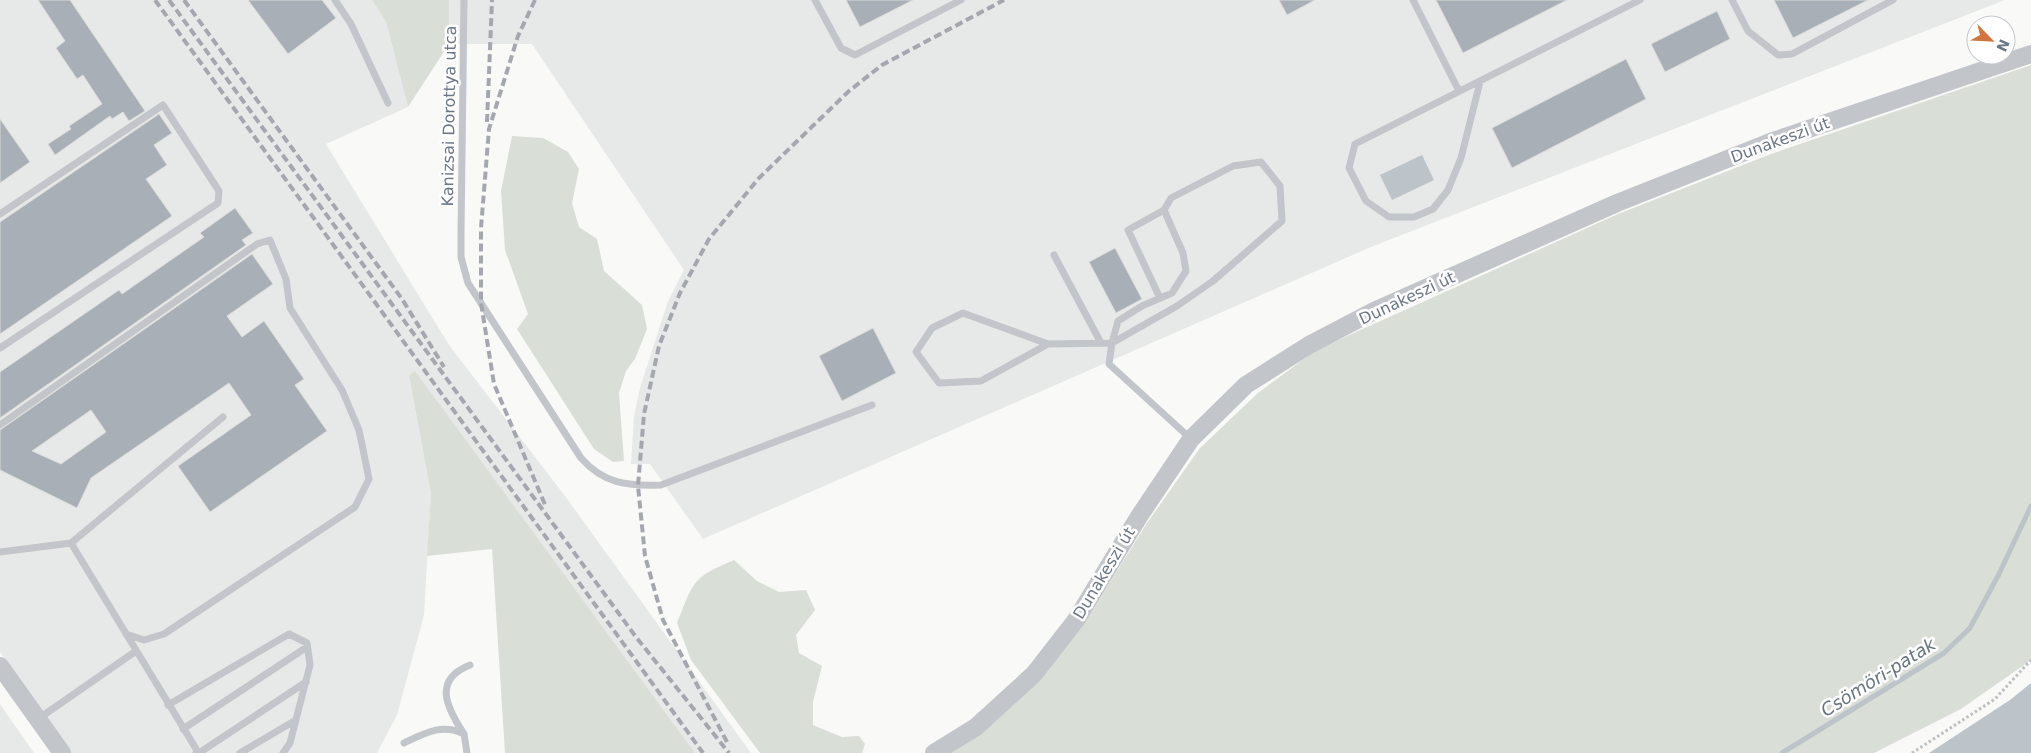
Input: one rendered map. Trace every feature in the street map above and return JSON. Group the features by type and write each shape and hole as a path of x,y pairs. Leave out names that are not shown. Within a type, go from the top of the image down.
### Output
{"street":[{"name":"Dunakeszi út","path":"934,753 976,727 1034,674 1076,620 1140,515 1191,440 1246,385 1309,346 1374,311 1617,203 1770,142 2031,54"},
{"path":"0,666 62,753"}],"lane":[{"path":"334,0 351,24 388,103"},
{"name":"Kanizsai Dorottya utca","path":"464,0 461,258 468,283 581,458 594,472 616,482 638,486 660,485 872,405"},
{"path":"815,0 841,48 855,55 961,0"},
{"path":"1413,0 1459,91"},
{"path":"1480,82 1461,158 1448,190 1433,208 1414,217 1389,217 1366,202 1349,168 1355,144 1640,0"},
{"path":"1732,0 1748,31 1778,55 1792,54 1893,0"},
{"path":"0,214 163,105 219,191 218,203 0,348"},
{"path":"1048,344 981,381 939,383 916,352 932,328 963,313 1048,344 1112,343 1177,306 1214,282 1282,221 1280,186 1261,162 1233,166 1171,198 1164,210 1128,230 1160,298"},
{"path":"1164,210 1184,253 1186,271 1172,293 1118,321 1108,364 1191,440"},
{"path":"0,425 257,244 270,240 286,279 290,308 342,390 359,430 369,479 355,507 164,634 144,640 126,634"},
{"path":"1054,254 1101,343"},
{"path":"0,552 71,543 222,417"},
{"path":"71,543 198,753 306,682"},
{"path":"168,705 290,634 307,643 310,665 290,743 283,753"},
{"path":"184,729 308,647"},
{"path":"38,719 136,651"},
{"path":"467,753 464,734 451,714 446,696 448,682 456,671 470,665"},
{"path":"240,753 296,720"},
{"path":"404,743 427,732 451,727 464,734"}],"path":[{"path":"1912,753 1995,699 2031,660"}],"shaded area":[{"path":"0,0 372,0 386,22 408,107 326,144 449,345 565,496 751,753 695,753 415,372 409,377 431,494 424,615 397,715 377,753 70,753 0,652"},
{"path":"372,0 449,0 449,44 408,107 386,22"},
{"path":"449,0 2005,0 1371,247 703,539 650,464 631,464 634,416 640,388 667,304 684,270 532,44 449,44"},
{"path":"2031,65 2031,660 1961,709 1874,753 951,753 981,733 1085,622 1147,523 1200,448 1258,393 1316,350 1618,214 1771,154"},
{"path":"512,136 543,138 568,152 579,169 572,203 579,227 597,239 604,271 642,305 647,329 635,359 626,371 619,393 624,461 613,462 594,449 517,329 528,314 505,250 501,191"},
{"path":"1422,155 1434,180 1392,200 1380,175"},
{"path":"415,371 695,753 505,753 492,549 427,556 431,494 409,376"},
{"path":"734,560 757,581 779,592 806,590 815,610 796,635 799,653 822,666 813,702 813,725 842,737 859,736 865,744 862,753 760,753 691,660 677,623 687,598 702,577"},
{"path":"2031,683 2031,753 1929,753 2010,700"},
{"path":"0,704 34,753 0,753"}],"building":[{"path":"38,0 70,0 145,111 129,121 123,112 112,119 110,116 55,155 48,144 71,129 69,126 102,104 83,75 77,79 56,48 65,41"},
{"path":"248,0 322,0 336,18 288,54"},
{"path":"846,0 913,0 860,27"},
{"path":"1279,0 1315,0 1287,15"},
{"path":"1436,0 1567,0 1463,53"},
{"path":"1774,0 1868,0 1793,38"},
{"path":"1717,11 1730,39 1665,72 1651,44"},
{"path":"1626,59 1646,99 1512,168 1492,128"},
{"path":"159,114 172,133 154,145 167,165 146,179 172,216 0,334 0,222"},
{"path":"0,119 30,162 0,183"},
{"path":"235,208 253,233 242,240 246,245 0,418 0,372 119,290 122,294 204,237 200,233"},
{"path":"1115,248 1142,299 1116,313 1089,262"},
{"path":"252,254 273,284 227,316 242,337 264,321 304,379 295,385 327,431 210,512 178,466 251,415 229,383 91,478 77,508 0,470 0,430","holes":["91,410 106,432 61,464 32,451"]},
{"path":"873,328 896,373 842,401 819,356"}],"waterway":[{"name":"Csömöri-patak","path":"1782,753 1944,653 1970,628 1999,574 2031,506"}],"railway":[{"path":"155,0 703,753"},
{"path":"169,0 636,637 729,753"},
{"path":"184,0 402,299 444,367"},
{"path":"487,122 492,0"},
{"path":"535,0 518,36 489,129 481,228 481,303 494,384 546,507"},
{"path":"727,742 663,620 645,556 638,486 644,414 659,346 680,293 709,239 759,178 849,91 882,65 1004,0"}]}
